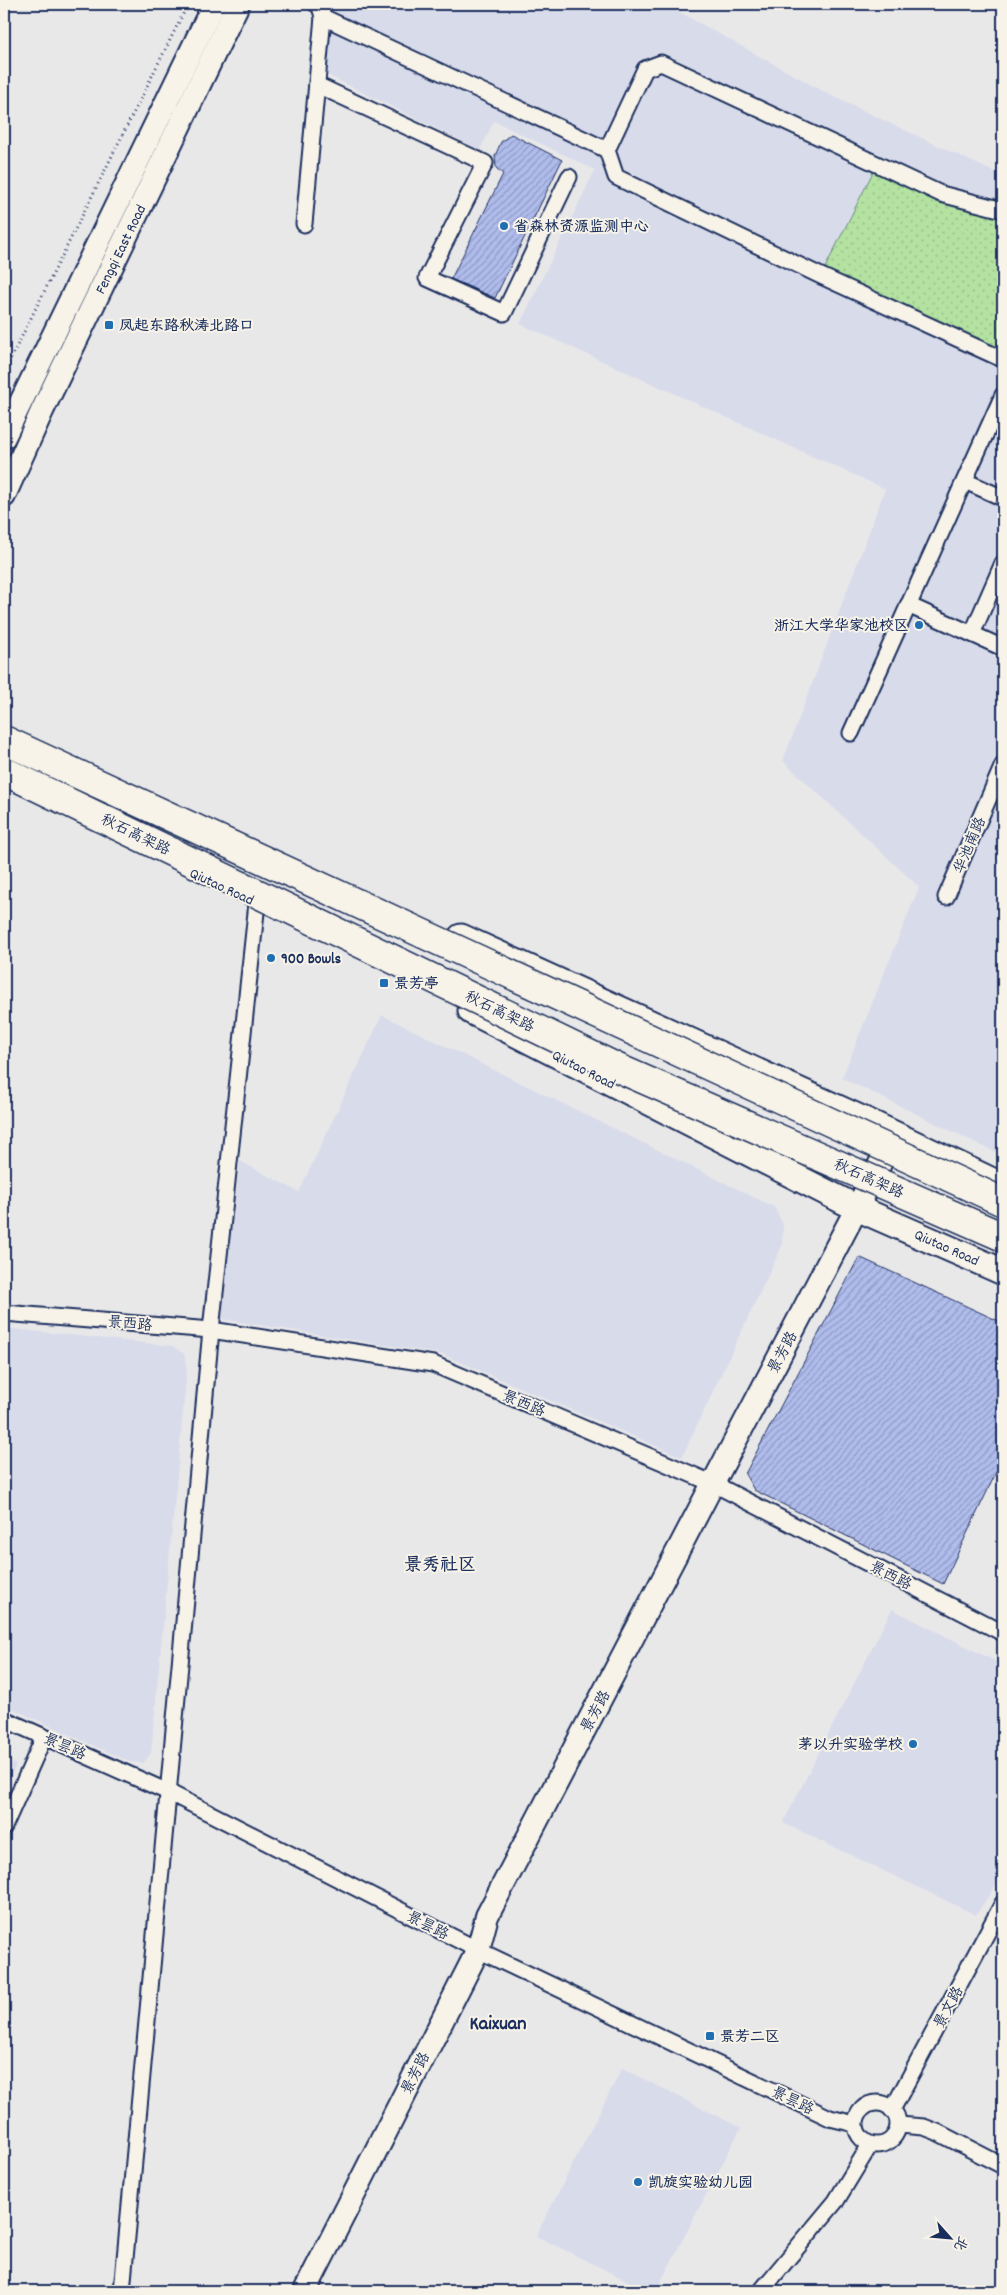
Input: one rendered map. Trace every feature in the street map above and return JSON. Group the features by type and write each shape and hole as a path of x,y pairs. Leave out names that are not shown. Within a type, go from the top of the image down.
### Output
{"highway":[{"path":"4,725 164,814"},
{"name":"秋石高架路","path":"4,740 1003,1202"},
{"name":"秋石高架路","path":"4,771 620,1069 1003,1237"}],"main road":[{"path":"4,729 895,1134 1003,1186"},
{"name":"Qiutao Road","path":"4,783 257,902 857,1208 1003,1272"}],"street":[{"name":"Fengqi East Road","path":"4,437 214,4"},
{"name":"Fengqi East Road","path":"4,496 42,411 238,4"},
{"path":"304,224 317,85 320,10 607,150"},
{"path":"1003,210 940,194 661,63 644,69 607,150 616,177 821,276 1003,360"},
{"path":"317,85 485,163 427,278 504,313 569,177"},
{"path":"851,733 1003,395"},
{"path":"964,481 1003,498"},
{"path":"972,634 1003,563"},
{"path":"908,605 1003,648"},
{"name":"华池南路","path":"946,897 1003,765"},
{"path":"122,2291 211,1330 257,902"},
{"name":"景芳路","path":"305,2291 478,1950 487,1916 895,1134"},
{"name":"景西路","path":"4,1313 211,1330 433,1364 714,1484 1003,1633"},
{"name":"景昙路","path":"4,1719 168,1792 478,1950 830,2118 856,2124"},
{"path":"4,1827 44,1737"},
{"name":"景文路","path":"892,2110 1003,1904"},
{"path":"871,2104 885,2104 892,2110 895,2112 899,2125 894,2138 889,2142 883,2145 870,2145 859,2136 856,2124 860,2111 871,2104"},
{"path":"899,2125 924,2127 937,2132 1003,2166"},
{"path":"761,2291 836,2200 870,2145"}],"path":[{"path":"4,372 188,4"}],"shaded area":[{"name":"浙江大学华家池校区","path":"330,4 665,4 830,95 1003,176 1003,1156 842,1078 919,887 783,761 885,489 520,324 595,170 494,121 480,150 307,65"},
{"path":"382,1015 774,1207 783,1224 782,1246 682,1457 441,1354 221,1319 240,1161 299,1192"},
{"path":"4,1328 173,1346 184,1354 187,1369 151,1753 144,1763 130,1762 4,1705"},
{"name":"茅以升实验学校","path":"892,1609 1003,1665 1003,1874 976,1915 783,1823"},
{"path":"4,1759 16,1765 4,1793"},
{"name":"凯旋实验幼儿园","path":"622,2068 741,2128 656,2291 648,2291 536,2236"}],"green space":[{"path":"877,164 1003,210 1003,356 821,276"}],"building":[{"name":"省森林资源监测中心","path":"511,134 562,160 495,298 451,279 503,174 496,168 495,156 501,142"},
{"path":"859,1257 1003,1323 1003,1458 943,1584 754,1490 745,1474"}],"place":[{"name":"省森林资源监测中心","path":"504,226"},
{"name":"凤起东路秋涛北路口","path":"109,325"},
{"name":"浙江大学华家池校区","path":"919,625"},
{"name":"900 Bowls","path":"271,958"},
{"name":"景芳亭","path":"384,983"},
{"name":"茅以升实验学校","path":"913,1744"},
{"name":"景芳二区","path":"710,2036"},
{"name":"凯旋实验幼儿园","path":"638,2182"}],"district":[{"name":"景秀社区","path":"440,1564"},
{"name":"Kaixuan","path":"498,2022"}]}
